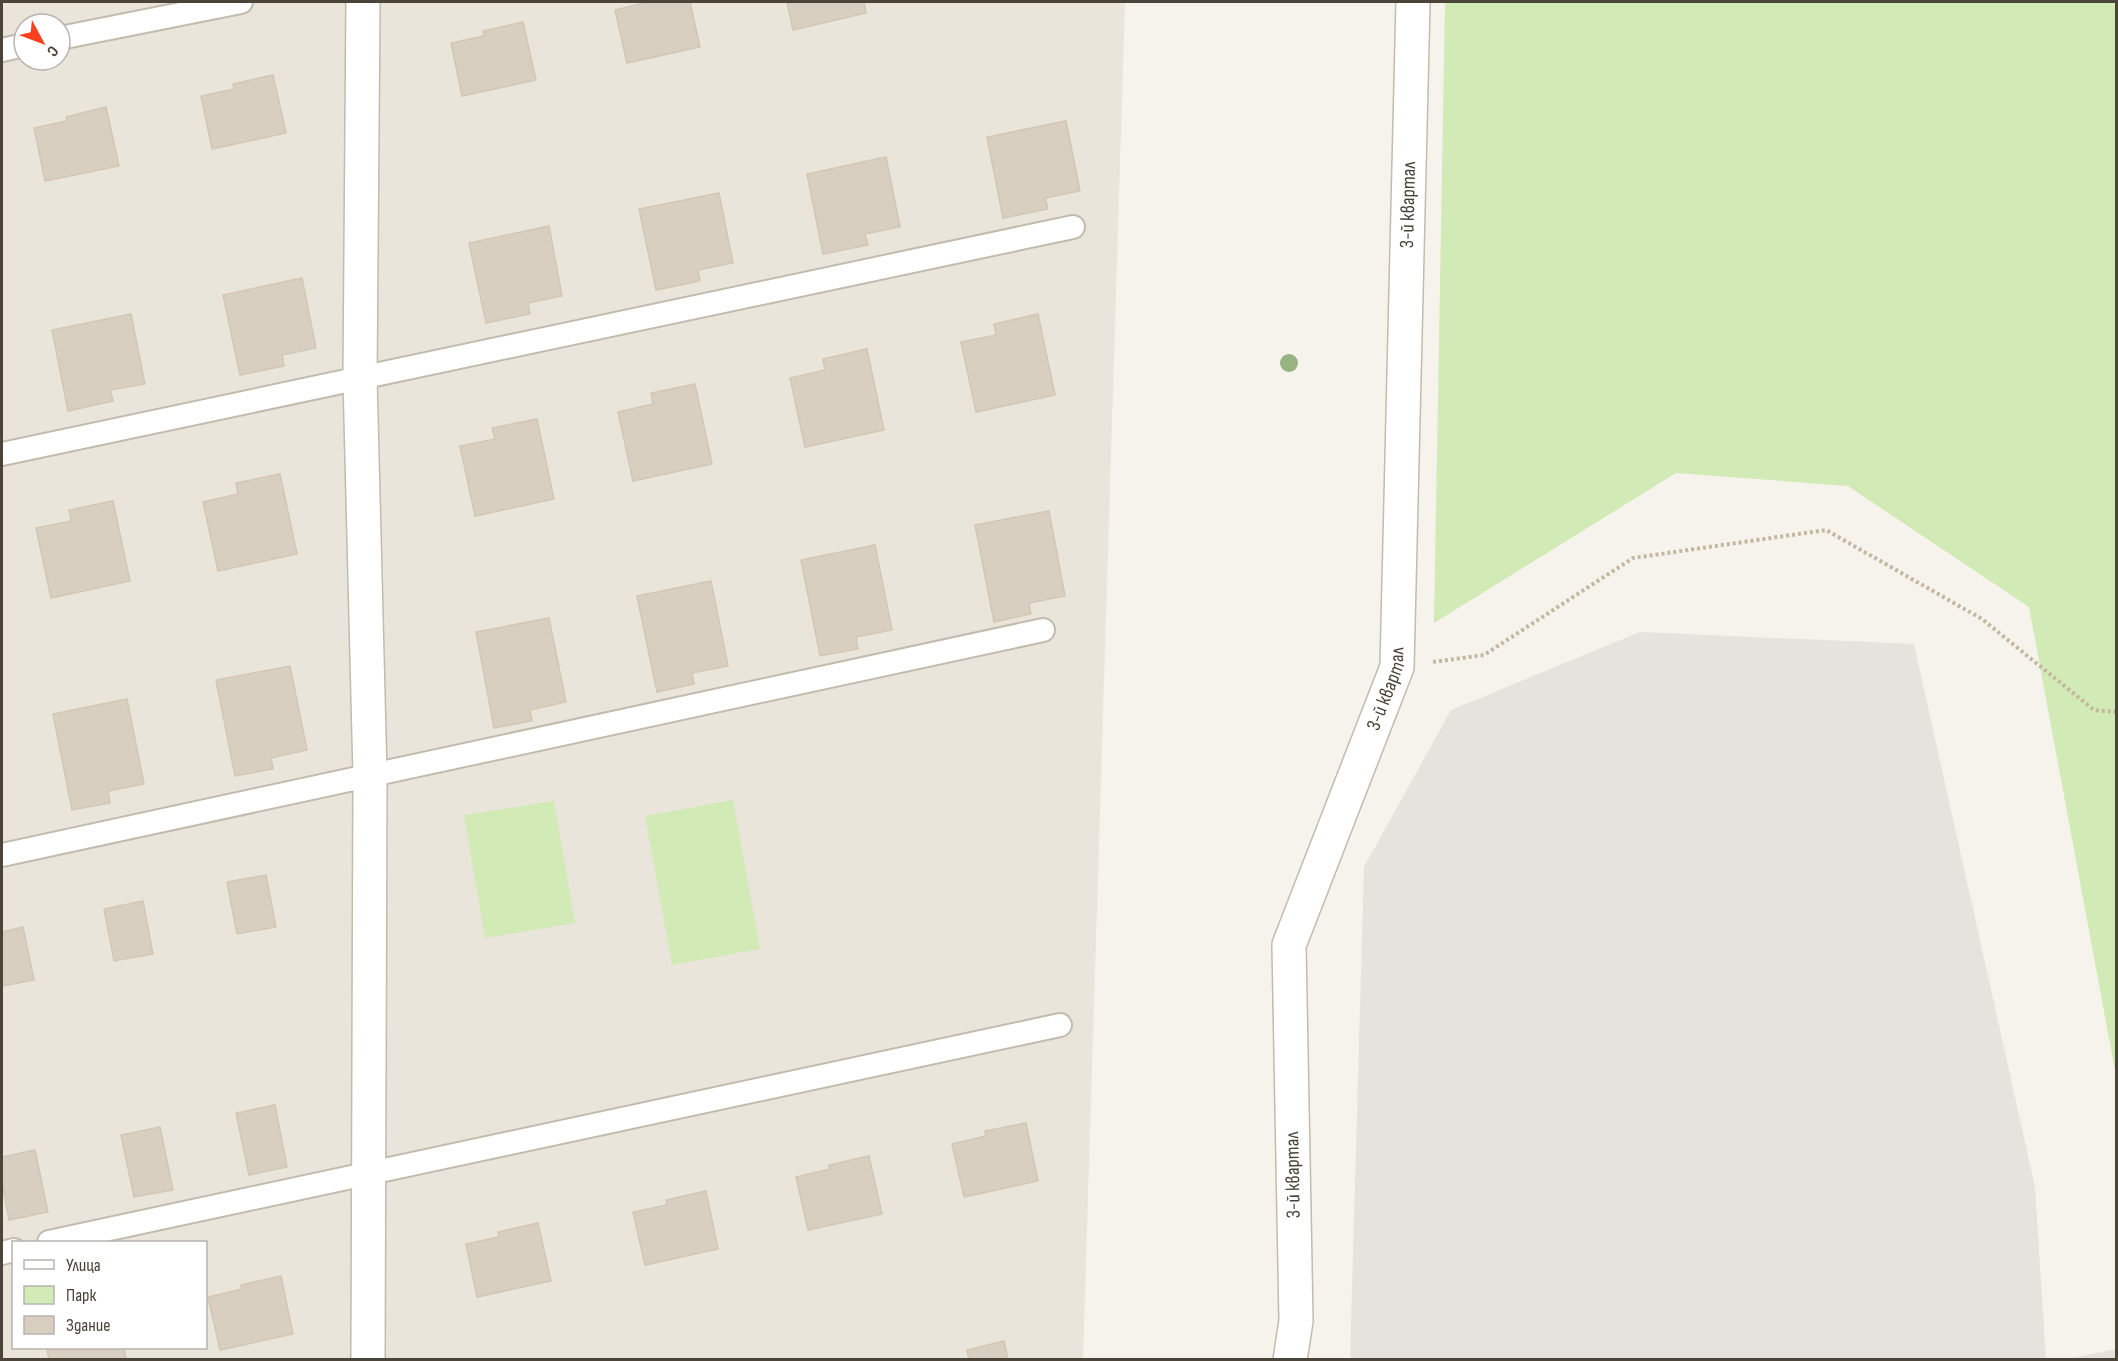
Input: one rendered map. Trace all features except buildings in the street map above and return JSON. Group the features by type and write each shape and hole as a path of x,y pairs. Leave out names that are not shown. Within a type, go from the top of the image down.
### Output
{"street":[{"path":"363,2 360,378 370,775 368,1359"},
{"name":"3-й квартал","path":"1290,1359 1296,1321 1289,945 1397,667 1413,2"}],"lane":[{"path":"72,36 241,2"},
{"path":"2,454 1073,227"},
{"path":"2,855 1043,630"},
{"path":"54,1241 1060,1025"}],"path":[{"path":"1397,667 1484,655 1633,558 1826,530 1982,619 2094,710 2116,712"}],"shaded area":[{"path":"2,2 1125,2 1083,1359 2,1360"},
{"path":"1640,632 1914,644 2035,1187 2046,1359 1350,1359 1364,867 1451,710"},
{"path":"2116,1349 2116,1359 2066,1359"}],"green space":[{"path":"1445,2 2116,2 2116,1076 2029,607 1848,486 1676,473 1434,623"},
{"path":"733,800 760,949 672,965 645,816"},
{"path":"554,801 575,923 485,938 464,815"}]}
